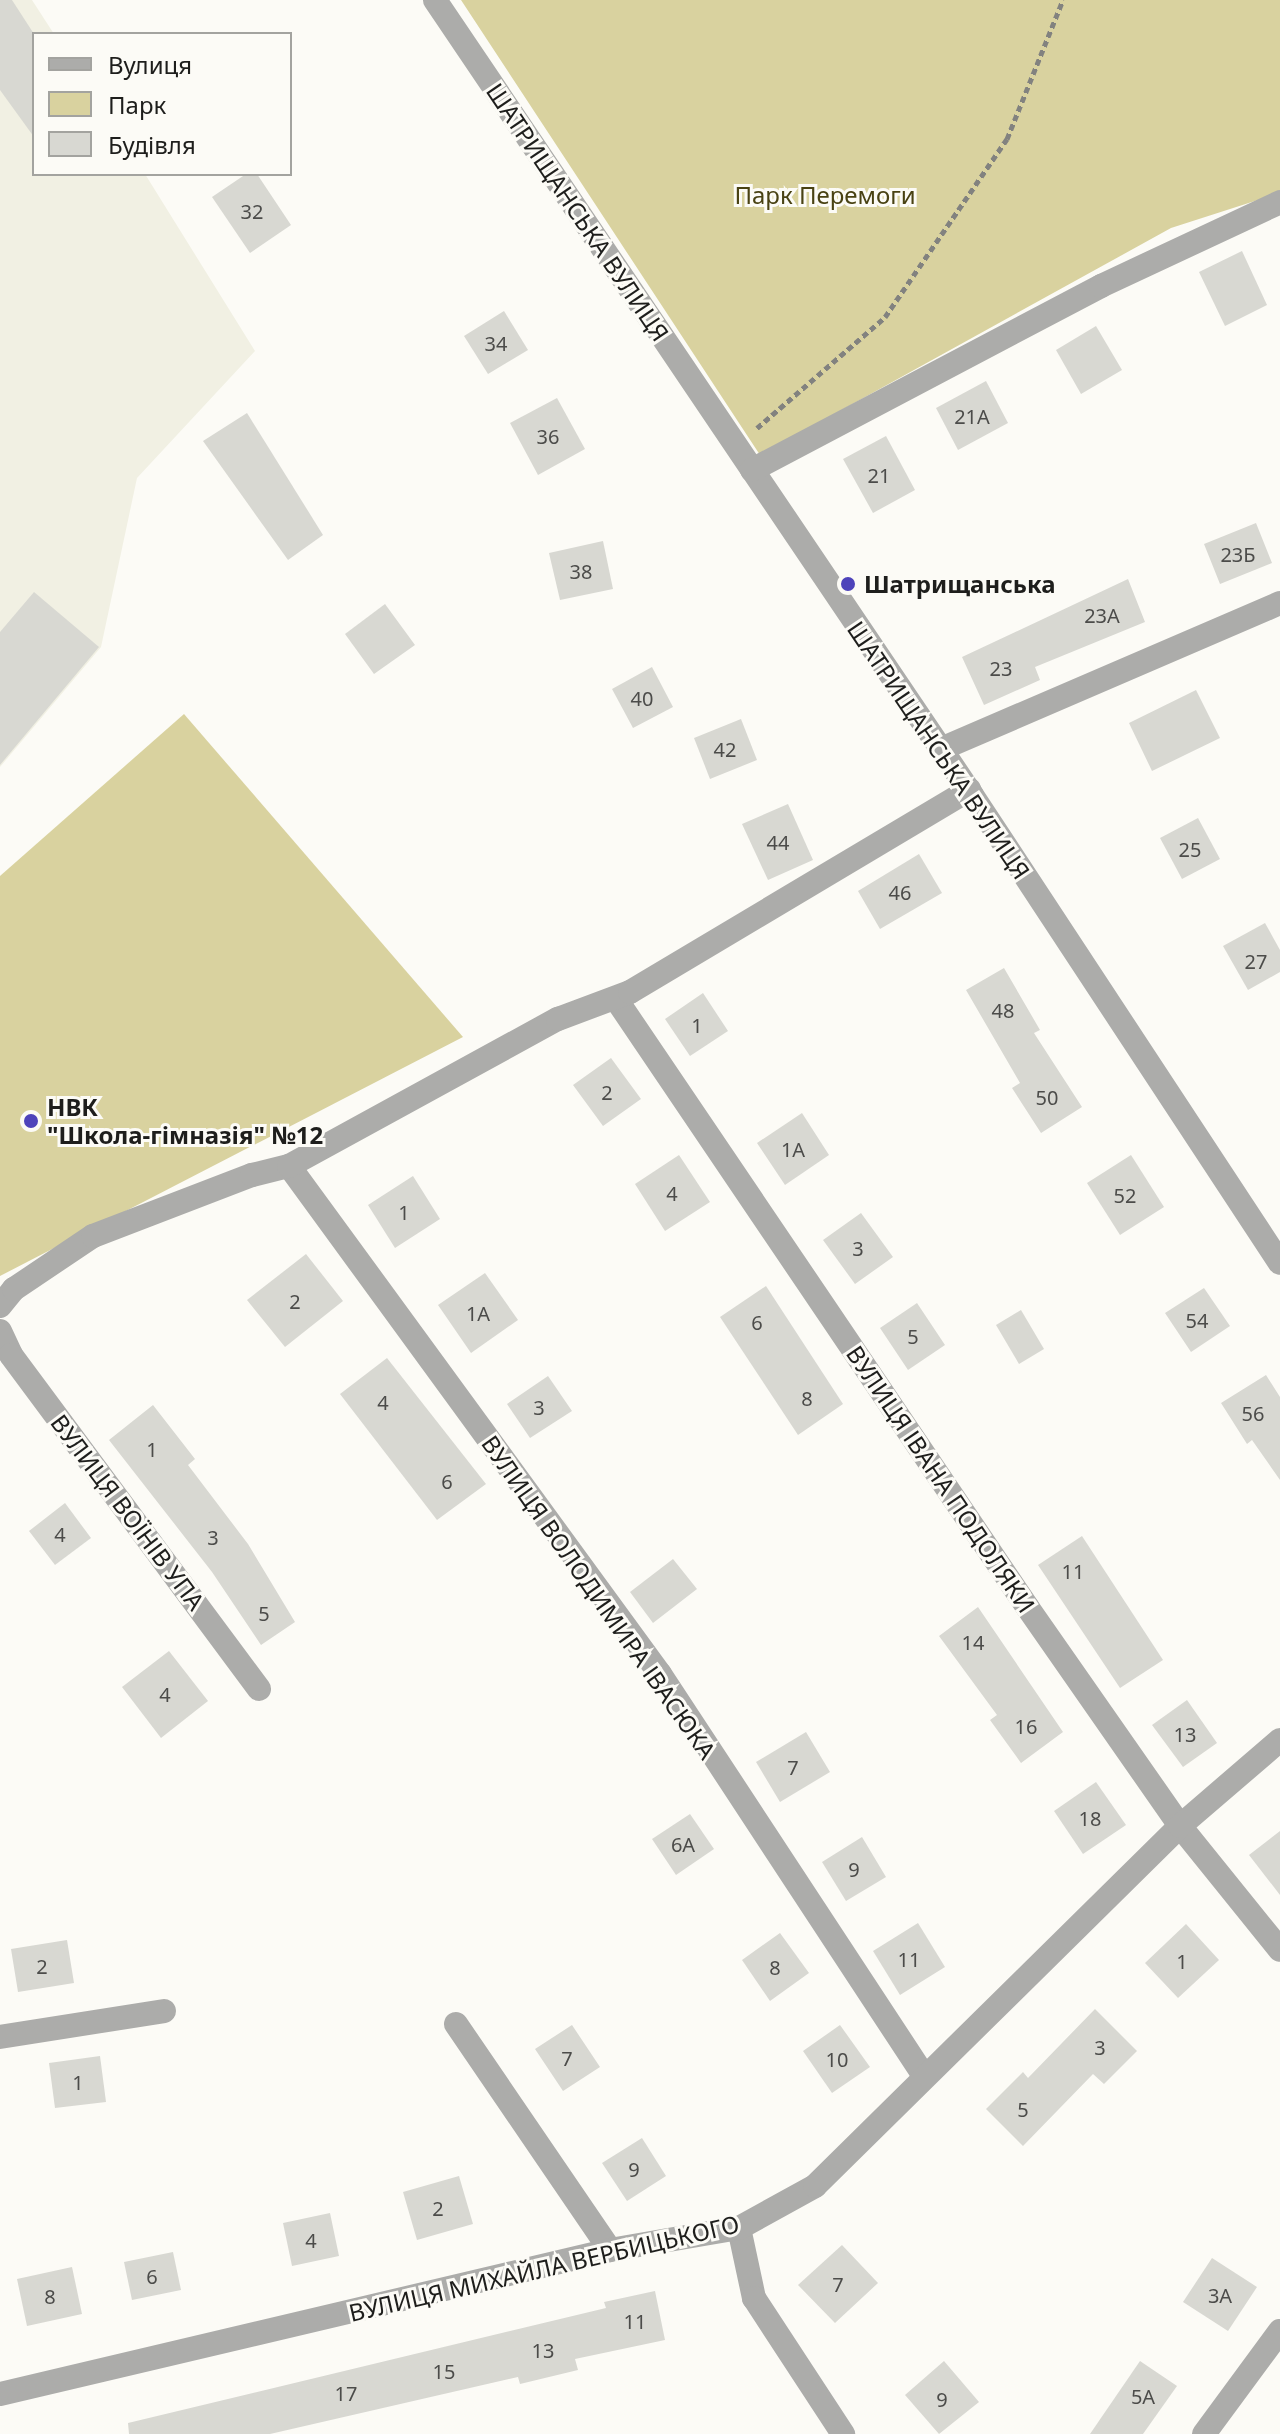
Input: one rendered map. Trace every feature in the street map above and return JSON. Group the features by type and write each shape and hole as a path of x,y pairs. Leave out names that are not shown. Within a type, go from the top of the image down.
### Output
{"street":[{"name":"ШАТРИЩАНСЬКА ВУЛИЦЯ","path":"435,0 969,790 1280,1263"},
{"path":"752,470 1101,286 1280,202"},
{"path":"941,749 1280,603"},
{"path":"0,1306 14,1289 93,1236 252,1175 289,1166 558,1019 616,999 969,790"},
{"name":"ВУЛИЦЯ ІВАНА ПОДОЛЯКИ","path":"616,999 1180,1826 1280,1950"},
{"name":"ВУЛИЦЯ ВОЛОДИМИРА ІВАСЮКА","path":"289,1166 660,1674 924,2076"},
{"name":"ВУЛИЦЯ ВОЇНІВ УПА","path":"0,1331 11,1355 259,1689"},
{"name":"ВУЛИЦЯ МИХАЙЛА ВЕРБИЦЬКОГО","path":"0,2394 610,2250 739,2228 815,2186 1180,1826 1280,1740"},
{"path":"0,2037 164,2011"},
{"path":"456,2024 610,2250"},
{"path":"739,2228 754,2298 843,2434"},
{"path":"1204,2434 1280,2331"}],"path":[{"path":"735,444 885,317 1007,139 1063,0"}],"shaded area":[{"path":"0,0 32,0 53,32 32,32 32,176 146,176 255,351 137,478 101,647 0,767"}],"green space":[{"name":"Парк Перемоги","path":"461,0 1280,0 1280,193 1171,228 760,455"},
{"path":"184,714 463,1037 0,1276 0,876"}],"building":[{"path":"0,0 12,0 33,32 32,134 0,90"},
{"path":"243,176 258,176 291,225 250,253 212,197"},
{"path":"1242,251 1267,305 1225,326 1199,272"},
{"path":"504,311 528,350 488,374 464,336"},
{"path":"1096,326 1122,370 1081,394 1056,350"},
{"path":"986,381 1008,423 958,450 936,408"},
{"path":"557,398 585,449 538,475 510,423"},
{"path":"247,413 323,535 288,560 203,441"},
{"path":"886,436 915,490 873,513 843,459"},
{"path":"1256,523 1272,563 1220,584 1204,544"},
{"path":"603,541 613,589 560,600 549,553"},
{"path":"1128,579 1145,622 1035,667 1040,680 984,705 962,657"},
{"path":"34,592 99,647 0,765 0,632"},
{"path":"385,604 415,645 374,674 345,634"},
{"path":"652,667 673,707 633,728 612,689"},
{"path":"1196,690 1220,738 1152,771 1129,723"},
{"path":"741,719 757,760 710,779 694,738"},
{"path":"788,804 813,860 768,880 742,824"},
{"path":"1198,818 1220,859 1182,879 1160,838"},
{"path":"919,854 942,893 880,929 858,891"},
{"path":"1265,923 1280,950 1280,972 1248,990 1223,946"},
{"path":"1004,968 1040,1030 1034,1033 1082,1107 1041,1133 1012,1088 1020,1083 966,990"},
{"path":"703,993 728,1031 690,1056 665,1019"},
{"path":"611,1058 641,1099 603,1126 573,1085"},
{"path":"802,1113 829,1155 785,1185 757,1143"},
{"path":"679,1155 710,1202 665,1231 635,1184"},
{"path":"1131,1155 1164,1207 1120,1235 1087,1183"},
{"path":"413,1176 440,1219 395,1248 368,1205"},
{"path":"861,1213 893,1257 855,1284 823,1240"},
{"path":"306,1254 343,1301 285,1347 247,1300"},
{"path":"485,1273 518,1320 471,1353 438,1305"},
{"path":"766,1286 843,1404 798,1435 720,1317"},
{"path":"1204,1288 1230,1326 1191,1352 1165,1313"},
{"path":"917,1303 945,1345 908,1370 880,1328"},
{"path":"1021,1310 1044,1349 1019,1364 996,1325"},
{"path":"387,1358 486,1484 437,1520 340,1394"},
{"path":"1266,1375 1280,1397 1280,1480 1252,1440 1247,1444 1221,1403"},
{"path":"548,1376 572,1411 530,1438 507,1404"},
{"path":"153,1405 195,1459 188,1465 248,1544 295,1622 261,1645 212,1572 109,1440"},
{"path":"65,1503 91,1538 55,1565 29,1531"},
{"path":"1082,1536 1163,1660 1120,1688 1038,1565"},
{"path":"673,1559 697,1589 653,1623 630,1592"},
{"path":"978,1607 1063,1732 1021,1763 990,1720 997,1715 939,1636"},
{"path":"169,1651 208,1701 161,1738 122,1687"},
{"path":"1187,1700 1217,1743 1183,1767 1152,1725"},
{"path":"806,1732 830,1772 780,1802 756,1762"},
{"path":"1096,1782 1126,1825 1083,1854 1054,1811"},
{"path":"690,1814 714,1849 676,1875 652,1839"},
{"path":"1280,1831 1280,1895 1249,1855"},
{"path":"862,1837 886,1877 846,1901 822,1862"},
{"path":"918,1923 945,1967 900,1995 873,1951"},
{"path":"1186,1924 1219,1960 1178,1998 1145,1963"},
{"path":"780,1933 809,1973 770,2001 742,1960"},
{"path":"67,1940 74,1983 18,1992 11,1949"},
{"path":"1095,2009 1137,2051 1104,2084 1093,2074 1023,2146 986,2109 1023,2072 1028,2078"},
{"path":"572,2025 600,2067 563,2091 535,2049"},
{"path":"840,2025 870,2067 832,2093 803,2051"},
{"path":"100,2056 106,2102 55,2108 49,2063"},
{"path":"642,2138 666,2176 627,2201 602,2163"},
{"path":"459,2176 473,2224 417,2240 403,2192"},
{"path":"330,2213 339,2256 292,2266 283,2223"},
{"path":"842,2245 878,2283 835,2323 798,2285"},
{"path":"173,2252 181,2290 132,2300 124,2262"},
{"path":"1212,2258 1257,2287 1228,2331 1183,2302"},
{"path":"72,2267 82,2314 27,2326 17,2279"},
{"path":"655,2291 665,2340 575,2359 578,2370 520,2384 518,2377 270,2434 129,2434 128,2423 606,2308 604,2302"},
{"path":"944,2361 979,2402 939,2434 905,2395"},
{"path":"1140,2361 1177,2386 1143,2434 1090,2434"}],"place":[{"name":"Шатрищанська","path":"848,584"},
{"name":"НВК \"Школа-гімназія\" №12","path":"31,1121"}]}
